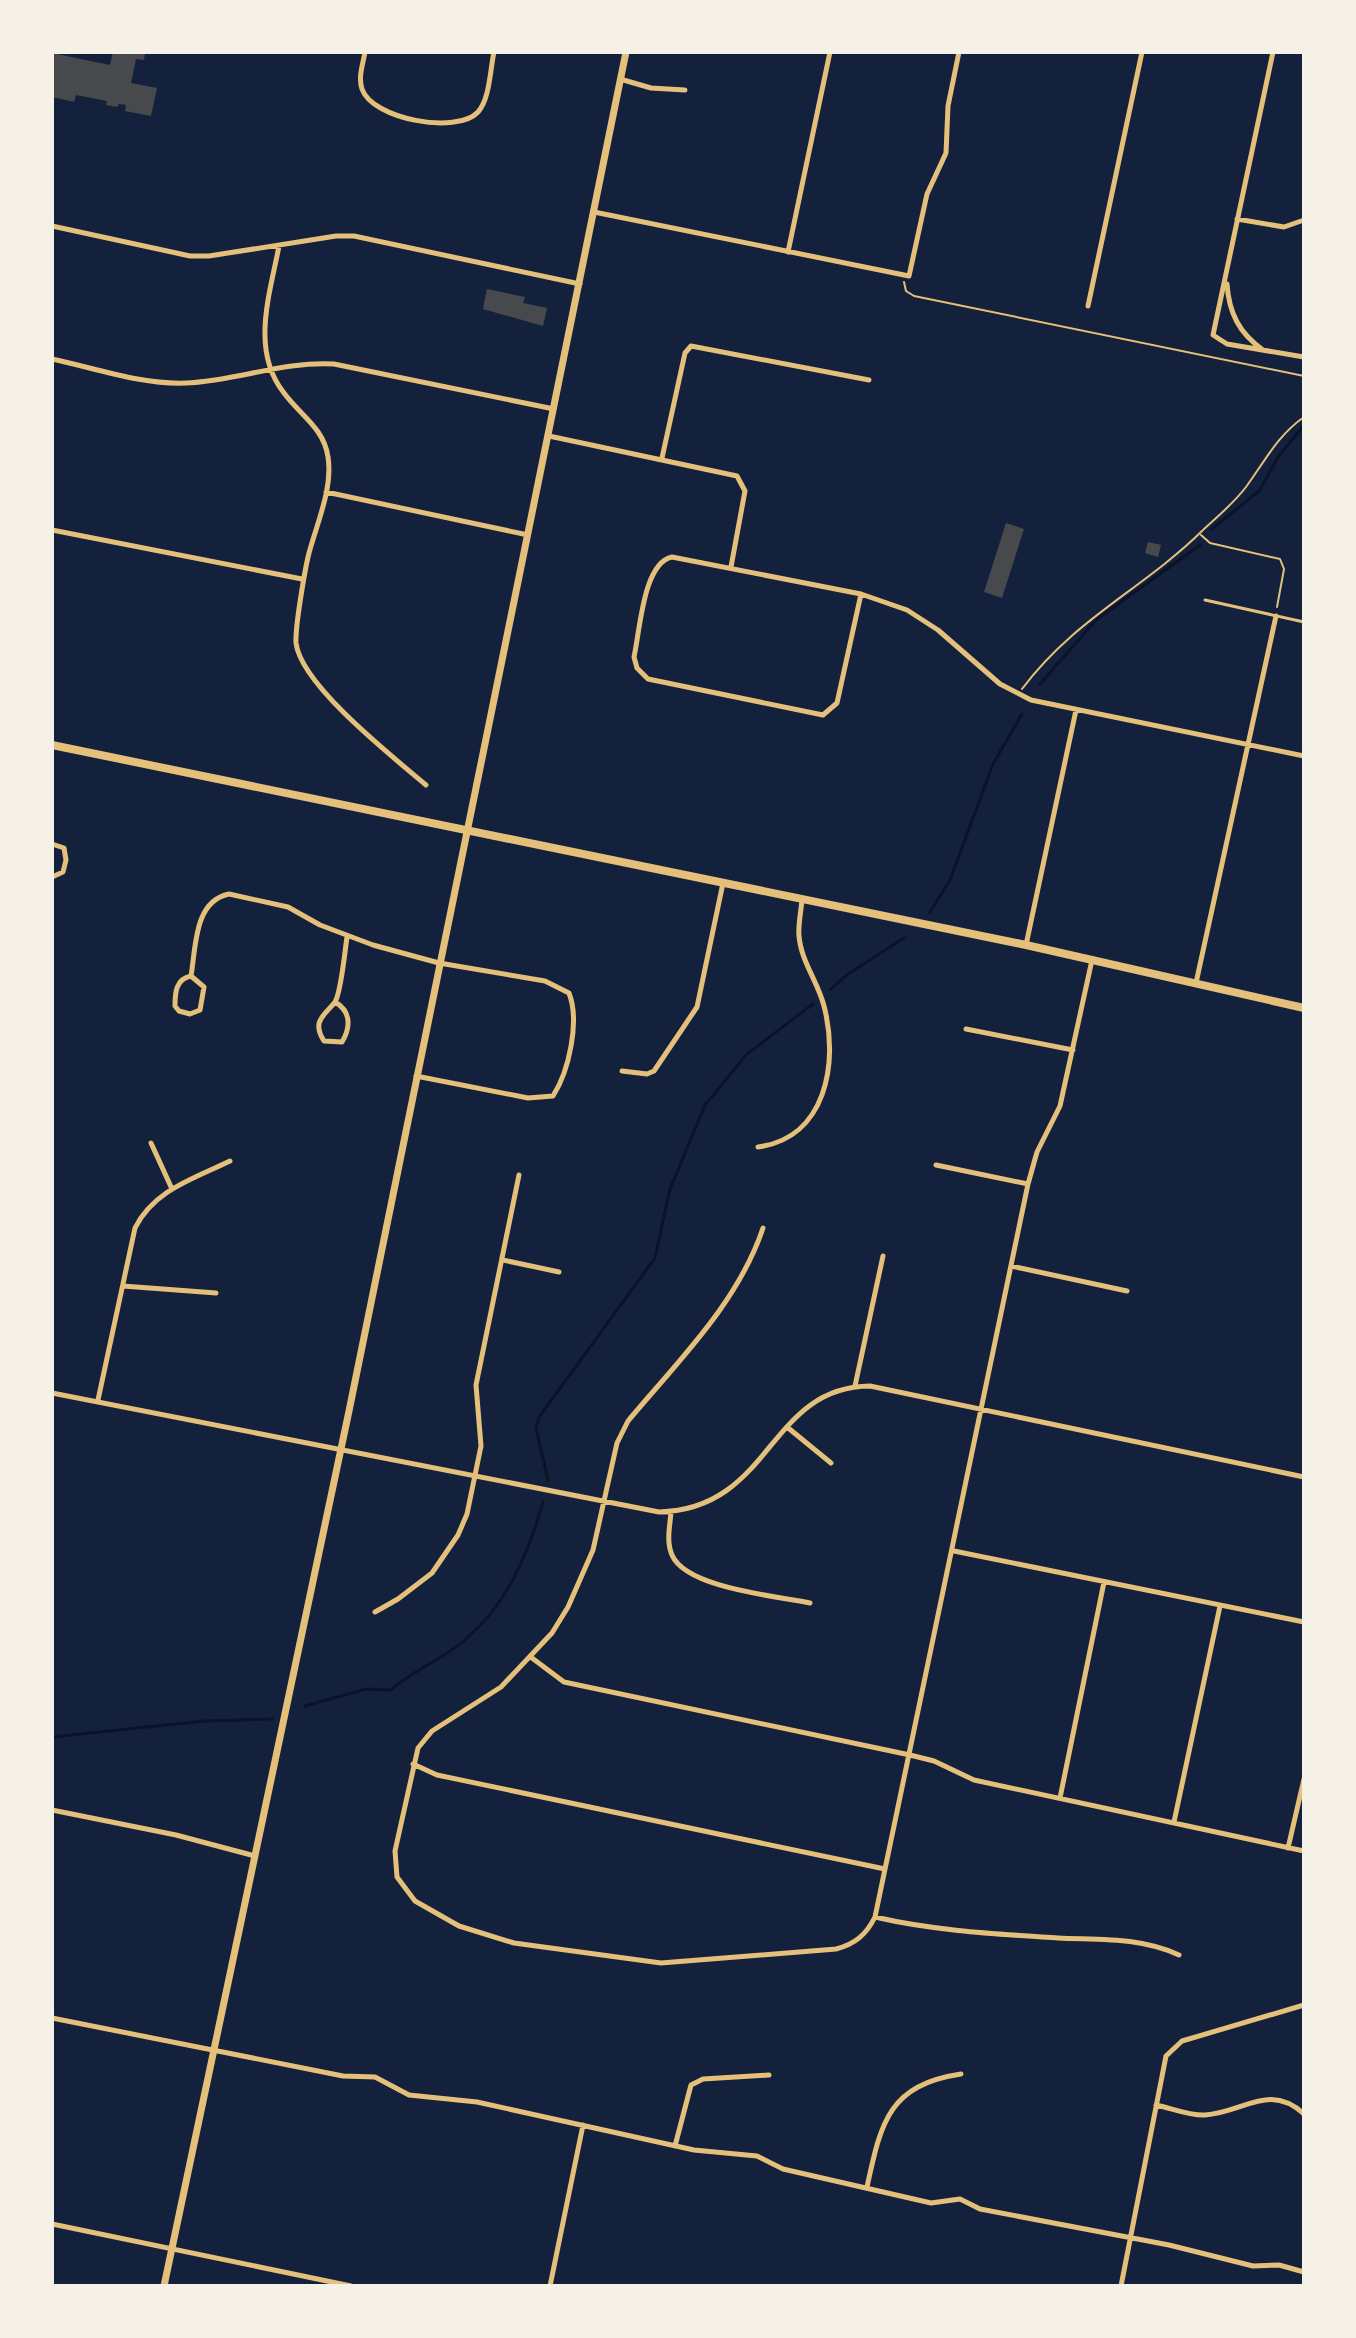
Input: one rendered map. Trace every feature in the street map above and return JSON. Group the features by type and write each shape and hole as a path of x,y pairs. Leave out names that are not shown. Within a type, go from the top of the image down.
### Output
{"main road":[{"path":"52,745 1026,945 1304,1008"}],"street":[{"path":"365,52 361,87 379,110 449,125 463,122 478,112 494,52"},
{"path":"164,2286 341,1448 626,52"},
{"path":"788,252 830,52"},
{"path":"594,212 905,277 912,271 927,194 946,153 948,106 959,52"},
{"path":"1088,306 1142,52"},
{"path":"1273,52 1237,219 1227,282 1213,335 1227,344 1304,357"},
{"path":"620,79 651,88 685,90"},
{"path":"1237,219 1284,227 1304,220"},
{"path":"52,226 190,256 354,236 580,284"},
{"path":"279,246 265,314 270,370 282,392 323,439 329,470 302,579 296,641 307,672 365,732 426,785"},
{"path":"1227,282 1233,316 1245,335 1264,350"},
{"path":"662,458 685,353 691,346 869,380"},
{"path":"52,359 161,382 187,383 297,364 334,364 554,409"},
{"path":"549,436 732,473 743,483 731,567"},
{"path":"326,492 528,535"},
{"path":"52,530 302,579"},
{"path":"861,594 837,703 823,715 648,679 641,674 634,657 652,571 656,564 672,557 861,594 907,610 938,630 1000,684 1018,695 1076,710 1304,756"},
{"path":"1196,984 1276,616"},
{"path":"1026,945 1076,710"},
{"path":"52,844 64,848 66,860 63,872 52,877"},
{"path":"622,1071 647,1074 654,1071 694,1016 723,882"},
{"path":"191,976 205,909 219,896 268,900 347,937 439,963 545,981 569,993 575,1007 573,1023 562,1077 553,1096 528,1098 416,1075"},
{"path":"758,1147 783,1142 809,1122 827,1066 829,1034 824,1005 799,935 802,899"},
{"path":"335,1002 348,1017 345,1038 339,1044 324,1041 319,1029 322,1014 335,1002 347,937"},
{"path":"763,1228 746,1273 729,1300 628,1421 617,1443 582,1579 560,1620 532,1658 501,1687 432,1731 418,1748 395,1851 397,1877 415,1901 476,1933 514,1943 661,1963 836,1949 860,1939 875,1917 954,1551 1028,1184 1037,1152 1060,1106 1092,960"},
{"path":"191,976 204,987 200,1010 190,1014 179,1011 175,1002 179,981 191,976"},
{"path":"966,1029 1073,1050"},
{"path":"151,1143 172,1189"},
{"path":"98,1400 135,1228 141,1215 155,1199 230,1161"},
{"path":"936,1165 1028,1184"},
{"path":"375,1612 415,1588 446,1555 467,1514 481,1431 476,1385 519,1175"},
{"path":"855,1386 883,1256"},
{"path":"503,1260 559,1272"},
{"path":"1011,1266 1127,1291"},
{"path":"123,1286 216,1293"},
{"path":"52,1393 604,1502 671,1512 711,1501 728,1492 742,1481 787,1427 819,1397 855,1386 870,1386 1304,1477"},
{"path":"787,1427 831,1463"},
{"path":"671,1512 668,1540 672,1555 692,1576 810,1603"},
{"path":"954,1551 1304,1622"},
{"path":"1060,1798 1104,1582"},
{"path":"1174,1822 1220,1606"},
{"path":"532,1658 564,1682 910,1755 934,1761 974,1780 1304,1851"},
{"path":"413,1764 437,1775 885,1869"},
{"path":"1288,1848 1304,1779"},
{"path":"52,1810 176,1835 255,1856"},
{"path":"875,1917 995,1933 1128,1941 1159,1946 1179,1955"},
{"path":"1121,2286 1166,2056 1182,2041 1304,2005"},
{"path":"52,2018 215,2048 343,2076 375,2077 409,2095 477,2102 675,2146 757,2156 783,2169 931,2203 960,2199 980,2209 1253,2266 1279,2265 1304,2272"},
{"path":"867,2187 879,2132 896,2103 924,2082 961,2074"},
{"path":"675,2146 691,2085 703,2079 769,2075"},
{"path":"1156,2105 1204,2115 1266,2099 1291,2102 1304,2114"},
{"path":"550,2286 583,2125"},
{"path":"52,2224 351,2286"}],"lane":[{"path":"1205,600 1304,622"}],"path":[{"path":"905,277 906,291 914,296 1304,376"},
{"path":"1018,695 1085,621 1163,566 1200,533 1240,494 1273,444 1304,417"},
{"path":"1200,533 1210,543 1273,556 1283,562 1276,616"}],"building":[{"path":"113,52 145,52 144,60 136,59 131,83 157,88 151,116 125,111 126,105 106,105 107,101 76,95 74,102 52,97 52,53 110,65"},
{"path":"487,289 525,297 523,303 547,308 543,326 483,309"},
{"path":"1006,523 1024,529 1002,598 984,592"},
{"path":"1148,542 1161,545 1158,557 1145,553"}],"waterway":[{"path":"1212,529 1259,491 1278,457 1304,425"},
{"path":"1040,684 1096,620 1200,545"},
{"path":"930,912 950,880 993,764 1022,714"},
{"path":"830,990 848,974 904,938"},
{"path":"548,1480 536,1428 539,1417 655,1258 670,1189 705,1105 747,1054 813,1004"},
{"path":"305,1706 366,1689 391,1690 459,1645 482,1623 506,1592 524,1557 543,1502"},
{"path":"52,1737 204,1721 272,1719"}]}
